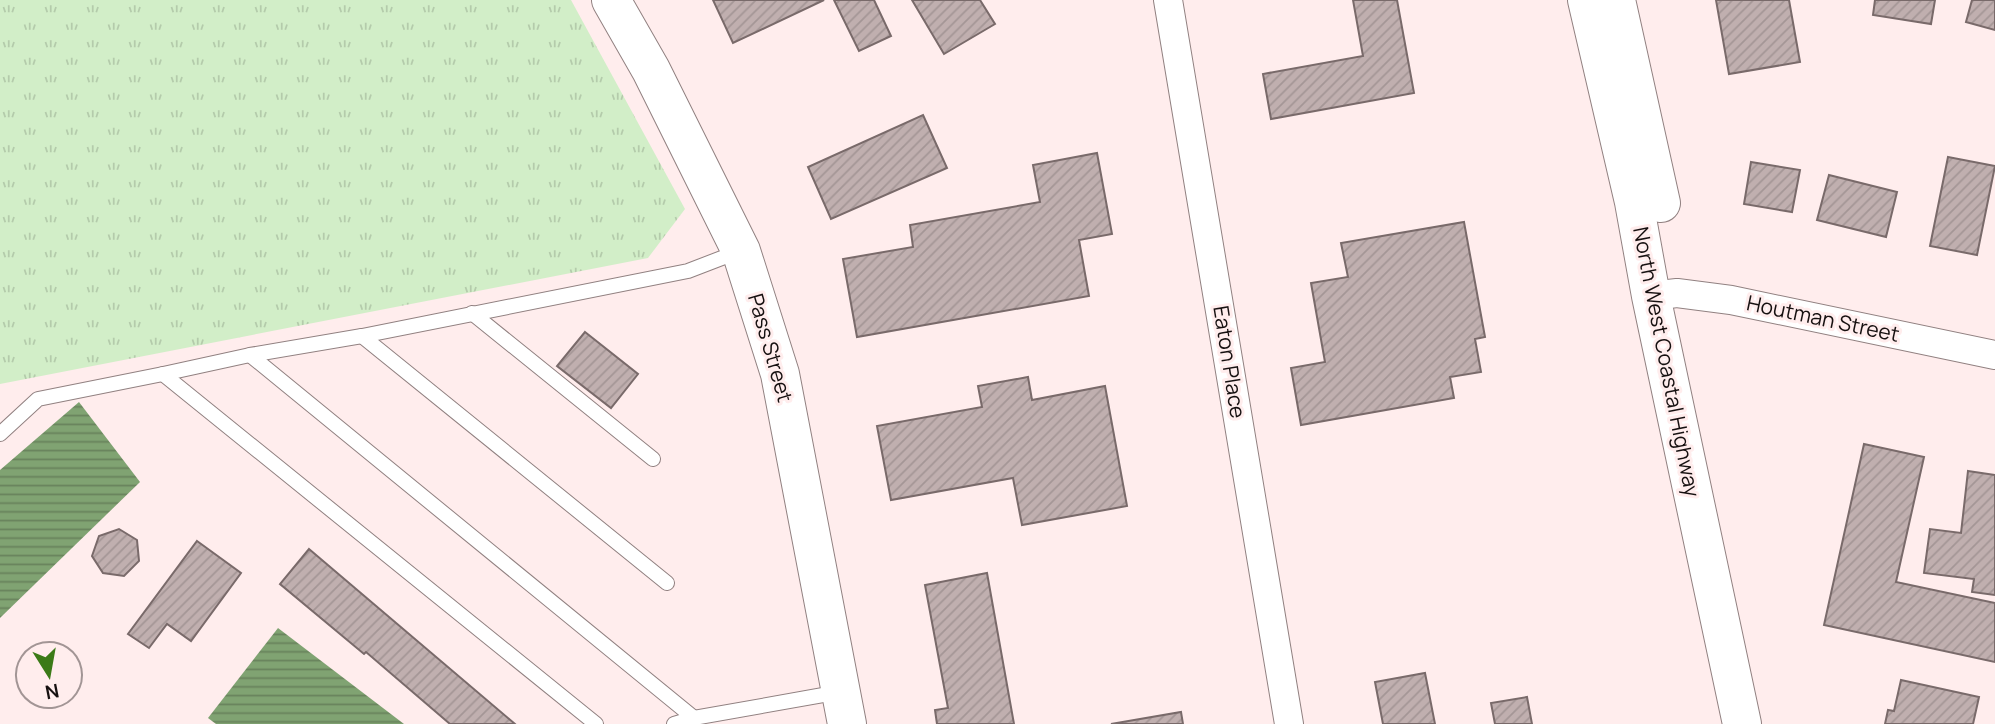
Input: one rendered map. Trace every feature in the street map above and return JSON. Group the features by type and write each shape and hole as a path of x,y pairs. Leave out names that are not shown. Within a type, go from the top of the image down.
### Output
{"main road":[{"name":"Pass Street","path":"611,0 651,69 741,251 780,374 844,708"},
{"name":"North West Coastal Highway","path":"1587,0 1634,201 1664,294 1750,724"},
{"name":"North West Coastal Highway","path":"1616,0 1661,202 1664,294 1742,724"}],"street":[{"name":"Eaton Place","path":"1168,0 1289,724"},
{"name":"Houtman Street","path":"1664,294 1731,300 1995,355"}],"lane":[{"path":"0,434 38,399 250,355 362,336 688,271 741,251"},
{"path":"472,313 653,459"},
{"path":"362,336 667,583"},
{"path":"250,355 694,718"},
{"path":"163,374 596,724"},
{"path":"674,724 694,718 844,708"}],"green space":[{"path":"0,0 571,0 685,209 648,258 0,384"}],"shaded area":[{"path":"79,402 140,482 0,618 0,470"},
{"path":"278,628 404,724 216,724 208,718"}],"building":[{"path":"713,0 824,0 733,43"},
{"path":"834,0 874,0 891,36 859,51"},
{"path":"912,0 980,0 995,24 944,54"},
{"path":"1353,0 1397,0 1414,93 1271,119 1263,74 1363,56"},
{"path":"1716,0 1789,0 1800,62 1729,74"},
{"path":"1875,0 1935,0 1931,24 1873,15"},
{"path":"1972,0 1995,0 1995,30 1966,22"},
{"path":"923,115 947,168 831,219 808,167"},
{"path":"1097,153 1112,234 1079,240 1089,296 857,337 843,259 913,247 910,225 1040,202 1033,165"},
{"path":"1948,157 1995,166 1977,255 1930,246"},
{"path":"1751,162 1800,170 1792,212 1744,204"},
{"path":"1829,175 1897,192 1886,237 1817,220"},
{"path":"1464,222 1485,337 1475,339 1481,372 1450,377 1454,398 1301,425 1291,368 1325,362 1311,283 1348,277 1341,243"},
{"path":"585,332 638,374 611,408 557,366"},
{"path":"1028,377 1032,400 1105,386 1127,506 1022,525 1013,478 891,500 877,426 982,407 978,386"},
{"path":"1864,444 1924,457 1896,582 1995,603 1995,662 1824,625"},
{"path":"1968,471 1995,475 1995,595 1972,592 1974,579 1924,573 1930,529 1961,533"},
{"path":"119,529 137,540 139,561 124,576 103,573 92,556 99,536"},
{"path":"197,541 241,573 191,641 167,624 149,648 128,634"},
{"path":"309,549 515,724 450,724 366,652 364,654 280,584"},
{"path":"987,573 1014,724 937,724 935,710 948,708 925,585"},
{"path":"1425,673 1435,724 1383,724 1375,682"},
{"path":"1901,680 1979,697 1973,724 1885,724 1888,710 1894,711"},
{"path":"1527,697 1532,724 1495,724 1491,703"},
{"path":"1181,712 1183,724 1111,724"}]}
